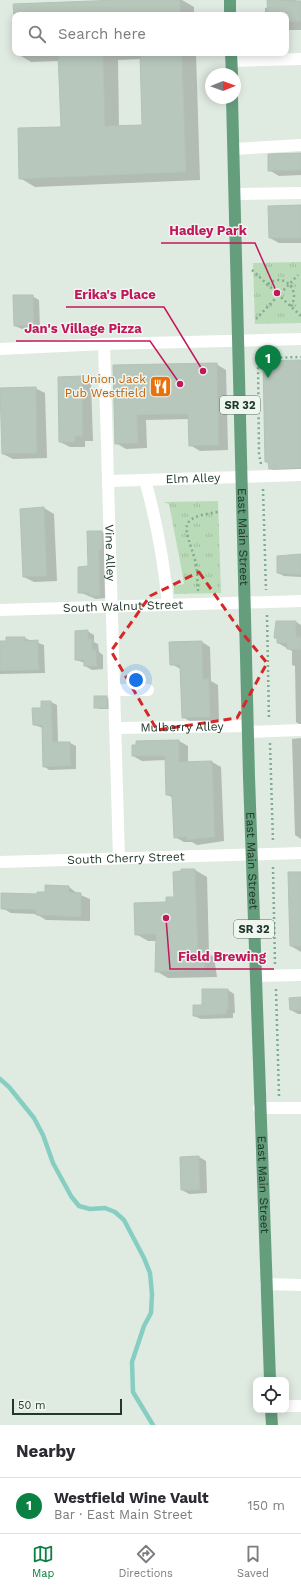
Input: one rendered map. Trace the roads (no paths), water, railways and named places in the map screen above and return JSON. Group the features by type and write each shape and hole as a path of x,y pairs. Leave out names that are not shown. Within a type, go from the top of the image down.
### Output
{"main road":[{"path":"230,0 230,12"},
{"path":"232,57 232,68"},
{"name":"SR 32","path":"232,104 238,340"},
{"name":"East Main Street","path":"238,340 243,478 248,729 259,1108 270,1377"},
{"path":"271,1413 272,1425"}],"street":[{"path":"232,57 301,59"},
{"path":"234,149 301,145"},
{"path":"235,194 301,193"},
{"path":"0,349 104,344 301,339"},
{"name":"Vine Alley","path":"104,344 119,858"},
{"name":"Elm Alley","path":"109,480 243,478 301,475"},
{"path":"145,480 156,520 164,562 168,605"},
{"name":"South Walnut Street","path":"0,610 301,601"},
{"path":"114,690 148,690"},
{"name":"Mulberry Alley","path":"115,728 301,730"},
{"name":"South Cherry Street","path":"0,862 301,853"},
{"path":"256,976 301,975"},
{"path":"259,1108 301,1108"},
{"path":"266,1284 301,1285"},
{"path":"289,1406 301,1406"}],"waterway":[{"path":"0,1079 9,1087 34,1118 43,1135 53,1163 71,1196 79,1206 90,1209 105,1208 115,1212 124,1220 144,1258 150,1273 152,1294 151,1313 144,1326 132,1362 133,1392 153,1425"}],"place":[{"name":"Hadley Park","path":"277,293"},
{"name":"Erika's Place","path":"203,371"},
{"name":"Westfield Wine Vault","path":"268,378"},
{"name":"Jan's Village Pizza","path":"180,384"},
{"name":"Union Jack Pub Westfield","path":"161,386"},
{"name":"Field Brewing","path":"166,918"}]}
